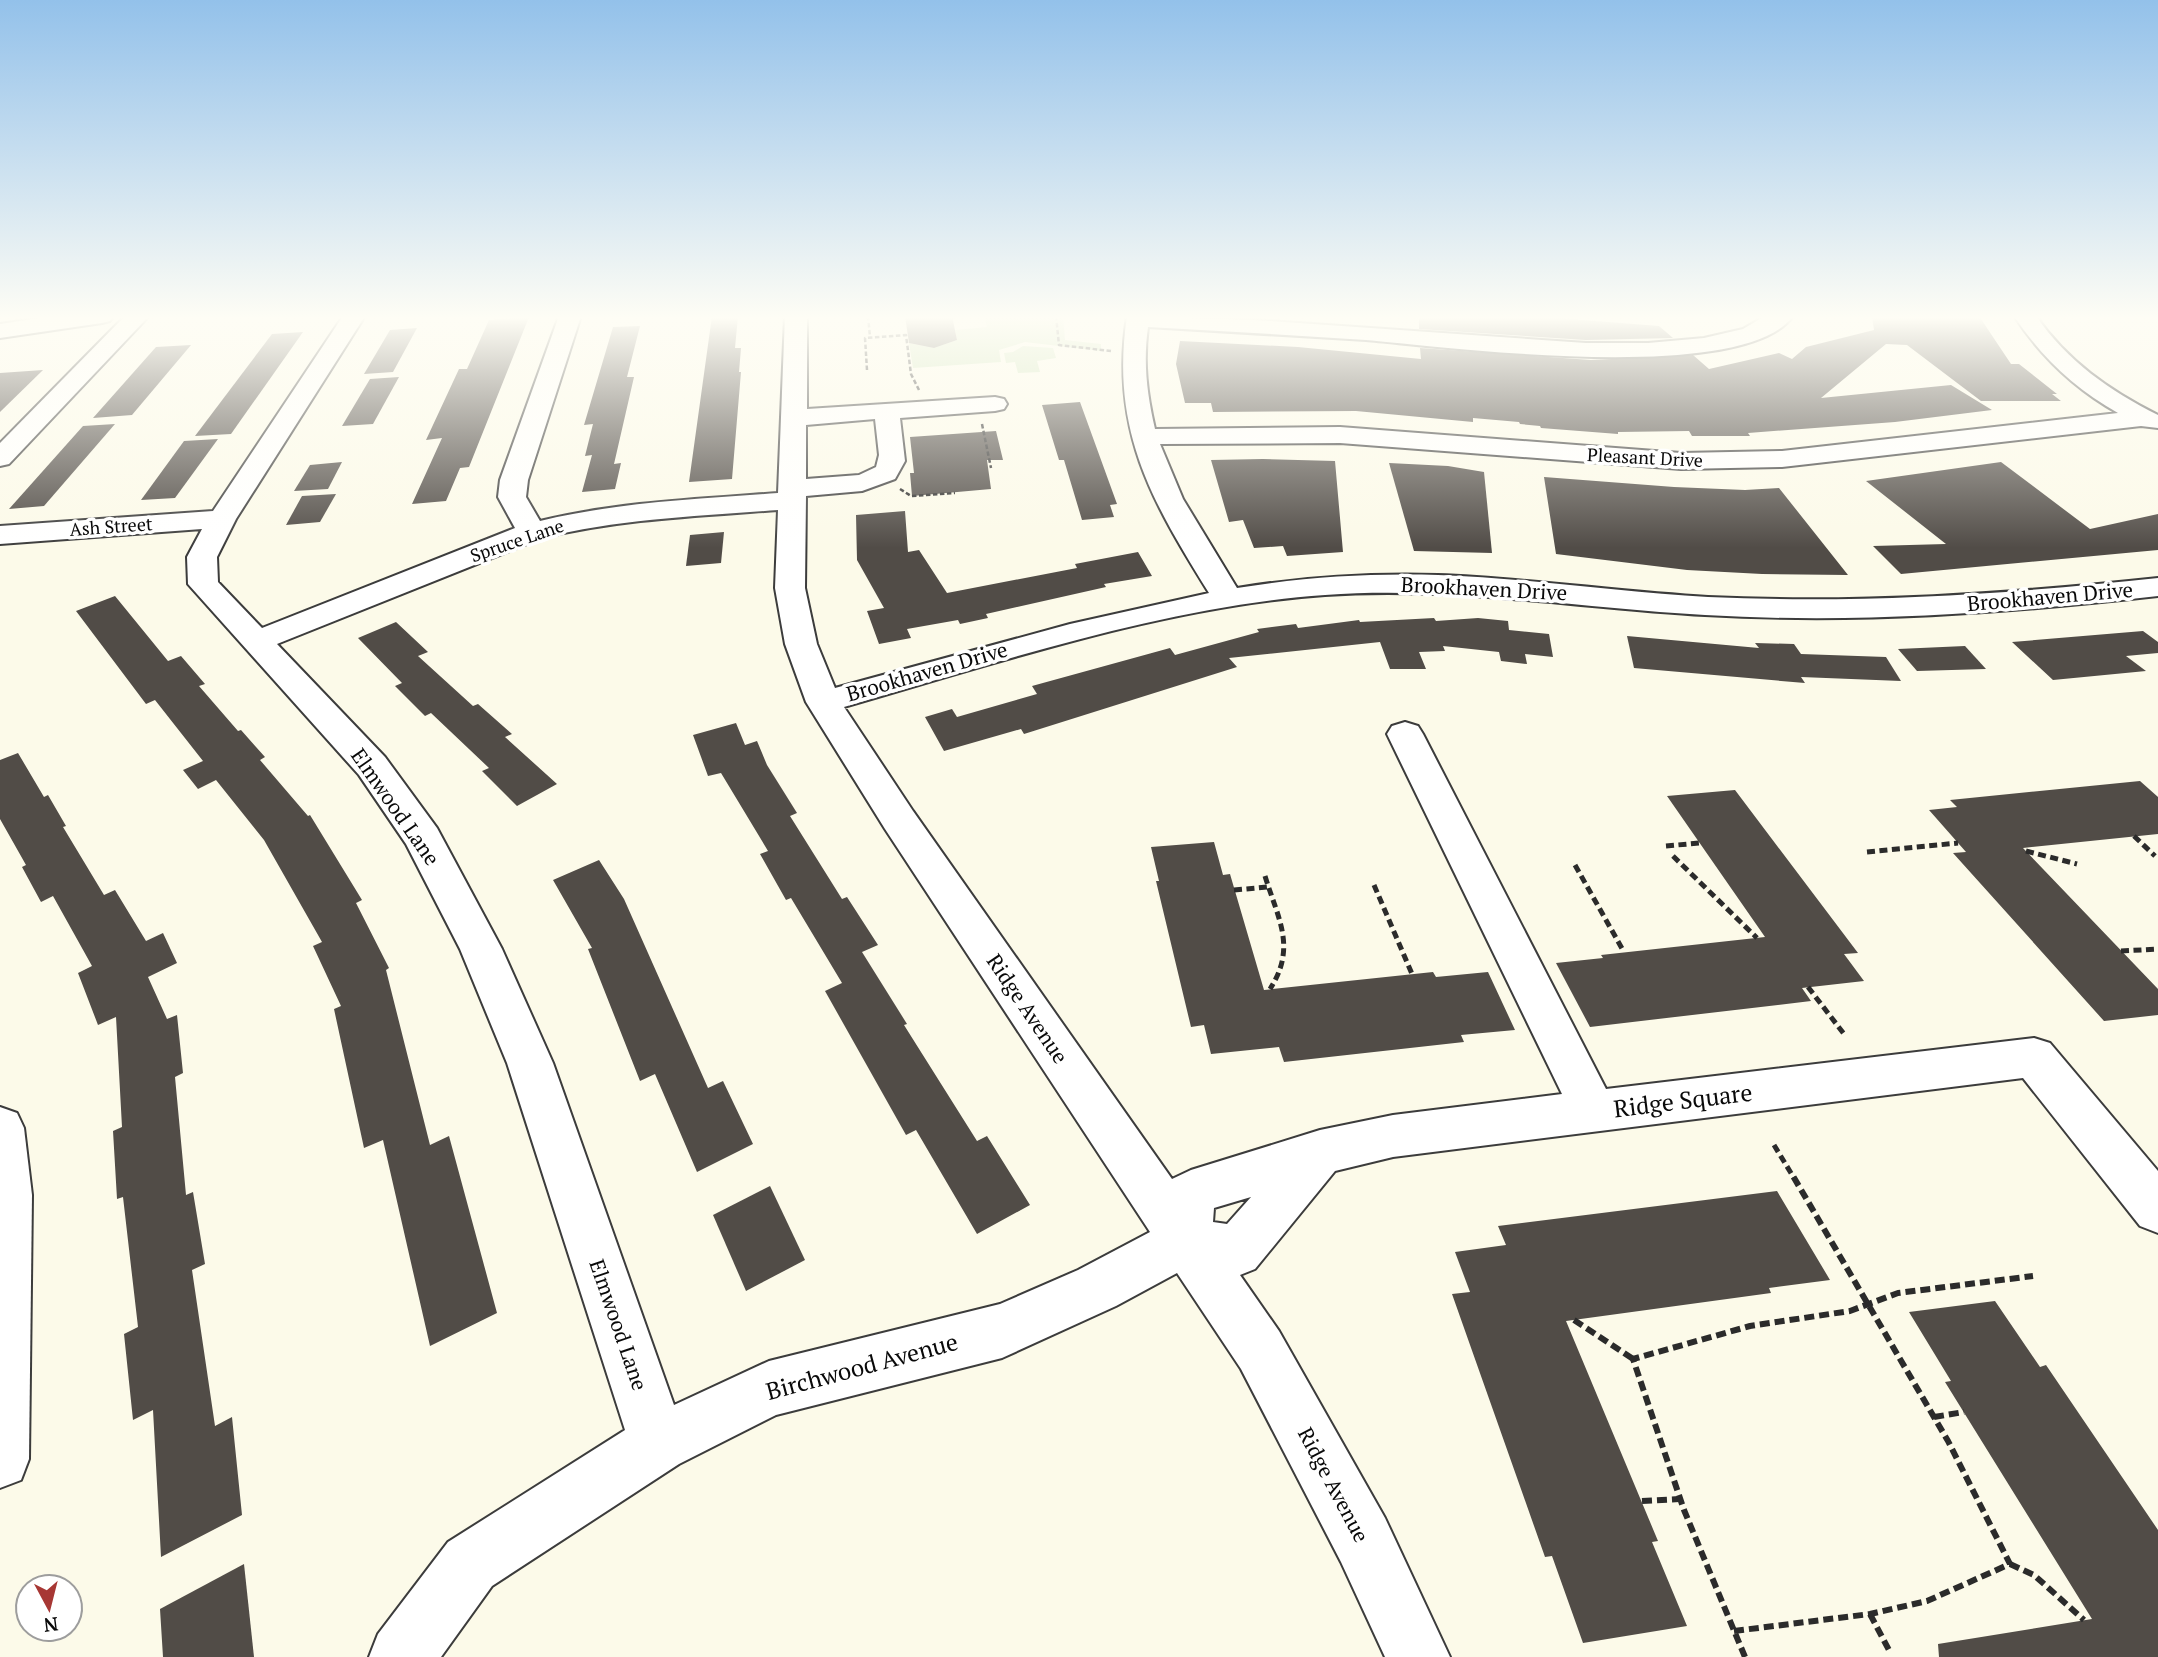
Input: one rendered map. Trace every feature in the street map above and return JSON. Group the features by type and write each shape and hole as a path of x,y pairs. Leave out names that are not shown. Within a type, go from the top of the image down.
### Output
{"street":[{"path":"0,458 63,393"},
{"name":"Elmwood Lane","path":"304,393 222,519 202,557 203,584 372,766 423,838 481,948 530,1063 658,1443"},
{"path":"532,532 512,496 514,480 544,393"},
{"name":"Ridge Avenue","path":"794,393 790,588 801,644 823,702 898,820 1260,1350 1363,1540 1418,1657"},
{"path":"1136,393 1144,437 1156,472 1184,530 1227,596"},
{"path":"2107,393 2151,422"},
{"path":"793,418 995,404"},
{"name":"Spruce Lane","path":"257,642 532,532 584,519 792,494 862,482 884,475 892,460 886,411"},
{"name":"Pleasant Drive","path":"1144,437 1340,435 1681,461 1782,460 2151,422"},
{"name":"Ash Street","path":"0,535 222,519"},
{"name":"Brookhaven Drive","path":"823,702 1023,645 1227,596 1329,585 1415,583 1492,586 1703,606 1868,610 2158,587"},
{"path":"1405,734 1594,1112"},
{"name":"Ridge Square","path":"1185,1241 1237,1251 1320,1152 1392,1136 2034,1057 2158,1209"},
{"path":"0,1128 7,1195 0,1460"},
{"name":"Birchwood Avenue","path":"401,1657 470,1564 658,1443 769,1389 1002,1331 1097,1288 1185,1241"}],"path":[{"path":"918,409 919,393"},
{"path":"902,481 901,491 911,496 955,494"},
{"path":"2134,836 2155,856"},
{"path":"1666,846 1699,843"},
{"path":"1867,852 1958,843"},
{"path":"2026,851 2077,864"},
{"path":"1672,856 1757,938"},
{"path":"1575,865 1624,952"},
{"path":"1265,876 1286,945 1277,978 1270,989"},
{"path":"1374,886 1412,974"},
{"path":"1234,890 1268,887"},
{"path":"2121,951 2158,949"},
{"path":"1808,987 1844,1034"},
{"path":"1774,1145 1934,1417 2010,1564 2034,1575 2084,1620"},
{"path":"1633,1359 1750,1326 1868,1306 1882,1297 1898,1293 2033,1276"},
{"path":"1574,1320 1633,1359 1678,1499 1745,1657"},
{"path":"1934,1417 1964,1412"},
{"path":"1642,1501 1678,1499"},
{"path":"1734,1631 1870,1614 1927,1601 2010,1564"},
{"path":"1870,1614 1890,1652"}],"building":[{"path":"0,393 19,393 0,412"},
{"path":"115,393 150,393 132,415 93,418"},
{"path":"227,393 260,393 231,434 195,436"},
{"path":"361,393 390,393 373,424 342,426"},
{"path":"448,393 498,393 469,467 460,468 446,501 412,504 442,438 426,440"},
{"path":"593,393 630,393 614,464 621,463 615,489 582,492 592,455 585,456 593,424 584,425"},
{"path":"701,393 739,393 732,479 689,482"},
{"path":"1183,393 1827,393 1821,398 1868,393 1965,393 1992,410 1895,422 1748,433 1750,436 1692,436 1689,431 1618,434 1541,428 1519,422 1473,418 1473,422 1356,411 1213,412 1211,403 1185,403"},
{"path":"1971,393 2056,393 2052,394 2061,401 1981,401"},
{"path":"1080,402 1117,504 1110,505 1114,517 1082,520 1064,460 1059,460 1042,405"},
{"path":"115,424 44,506 9,509 83,426"},
{"path":"996,431 1003,460 987,460 991,489 912,496 910,473 914,473 910,437"},
{"path":"218,439 175,498 141,500 184,441"},
{"path":"1211,460 1335,461 1343,552 1287,556 1283,546 1254,548 1243,520 1229,522"},
{"path":"342,462 328,489 294,491 310,465"},
{"path":"2001,462 2090,529 2158,514 2158,550 1901,574 1873,546 1946,544 1866,481"},
{"path":"1389,463 1448,466 1484,472 1492,553 1414,551"},
{"path":"1544,477 1674,487 1745,490 1779,488 1848,575 1687,570 1556,554"},
{"path":"336,494 320,522 286,525 302,496"},
{"path":"905,511 908,552 919,550 947,593 1077,568 1075,564 1138,552 1152,576 1104,584 1106,587 986,614 988,618 960,624 958,620 907,629 911,638 879,644 867,611 884,608 857,560 856,515"},
{"path":"724,532 721,563 686,566 690,535"},
{"path":"115,596 168,661 181,656 205,684 199,686 265,757 260,760 308,816 310,815 362,900 356,903 389,968 386,970 430,1145 449,1136 497,1313 430,1346 383,1140 364,1148 334,1009 341,1006 313,946 322,942 264,840 216,780 198,789 183,770 203,761 155,700 146,704 76,611"},
{"path":"1434,618 1436,621 1478,618 1508,621 1509,630 1549,634 1553,657 1525,654 1527,664 1501,661 1499,652 1443,646 1445,651 1419,652 1426,669 1390,669 1380,642 1229,658 1237,667 1024,734 1021,729 944,751 925,717 952,709 957,717 1037,694 1032,686 1170,648 1175,655 1259,632 1257,629 1296,624 1298,628 1359,620"},
{"path":"396,622 428,652 418,656 473,706 478,704 512,734 505,737 557,784 517,806 482,771 489,768 431,713 425,716 395,686 402,683 358,638"},
{"path":"2143,631 2158,642 2158,653 2126,656 2146,671 2053,680 2012,642"},
{"path":"1627,636 1759,648 1755,643 1794,644 1801,654 1886,657 1901,681 1801,677 1805,683 1634,668"},
{"path":"1965,646 1986,669 1917,671 1898,649"},
{"path":"736,723 745,745 757,741 767,765 797,813 790,816 842,899 847,897 878,945 862,952 907,1024 904,1025 977,1141 987,1136 1030,1205 977,1234 916,1130 906,1135 825,991 842,983 791,898 786,900 760,854 768,851 721,773 708,776 693,735"},
{"path":"18,753 44,797 48,795 66,826 63,827 104,895 115,890 146,941 163,933 177,963 148,977 167,1019 177,1015 183,1073 175,1077 186,1195 193,1192 205,1264 192,1270 215,1426 232,1417 242,1515 161,1557 153,1410 133,1420 124,1334 138,1327 123,1197 117,1199 113,1131 122,1127 116,1017 98,1025 78,973 92,966 53,896 41,902 22,867 26,865 0,819 0,760"},
{"path":"2140,781 2158,797 2158,834 2023,848 2158,989 2158,1015 2104,1021 1953,853 1966,852 1929,810 1957,807 1950,800"},
{"path":"1735,790 1858,953 1844,954 1864,981 1802,988 1811,1001 1590,1027 1556,963 1603,958 1601,955 1765,937 1667,796"},
{"path":"1214,842 1223,875 1230,874 1264,990 1433,972 1436,977 1488,972 1515,1030 1461,1035 1464,1042 1284,1062 1279,1047 1211,1054 1204,1025 1191,1027 1156,881 1159,881 1151,847"},
{"path":"599,860 624,899 708,1088 723,1081 753,1144 697,1172 655,1074 640,1081 588,949 592,948 553,880"},
{"path":"770,1186 805,1260 746,1291 713,1215"},
{"path":"1777,1191 1830,1280 1769,1288 1771,1293 1566,1321 1658,1541 1652,1542 1687,1626 1583,1643 1552,1556 1545,1557 1452,1294 1470,1292 1455,1252 1506,1245 1498,1226"},
{"path":"1995,1301 2040,1367 2046,1365 2158,1530 2158,1657 1939,1657 1938,1644 2092,1619 1945,1382 1951,1381 1909,1312"},
{"path":"244,1564 254,1657 163,1657 160,1609"}]}
